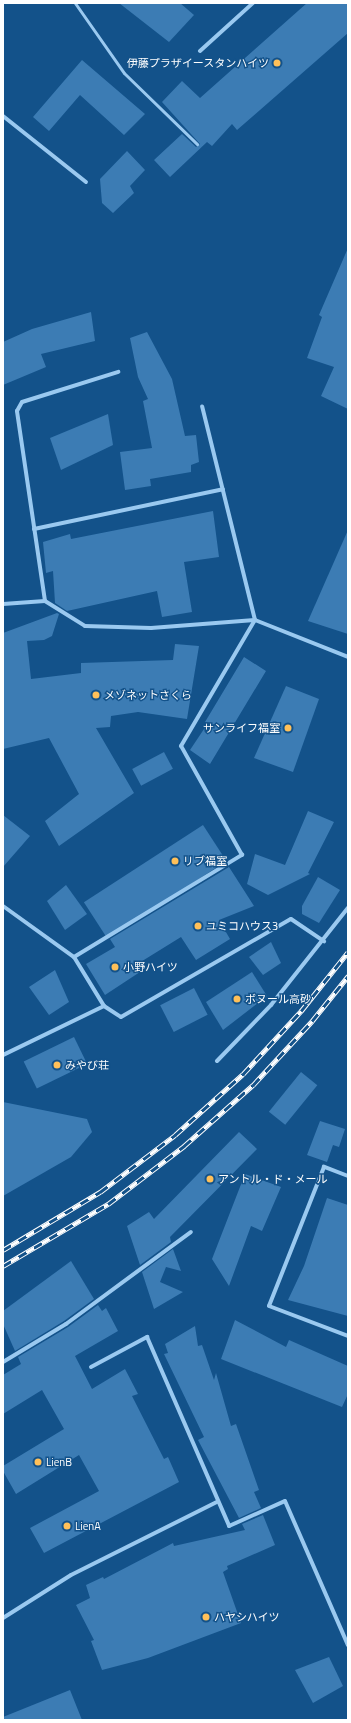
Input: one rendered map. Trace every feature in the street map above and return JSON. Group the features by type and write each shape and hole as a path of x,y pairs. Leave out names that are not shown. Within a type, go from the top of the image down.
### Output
{"street":[{"path":"200,51 253,3"},
{"path":"3,116 86,182"},
{"path":"45,601 17,412 22,402 118,372"},
{"path":"74,957 242,855 181,746 255,620 202,406"},
{"path":"34,529 223,489"},
{"path":"3,604 45,601 85,626 151,628 255,620 348,657"},
{"path":"3,906 74,957 104,1006 121,1017 291,918 324,941"},
{"path":"217,1061 271,1005 324,941 348,908"},
{"path":"3,1055 104,1006"},
{"path":"348,1176 324,1167 269,1306 348,1336"},
{"path":"3,1362 66,1324 190,1232"},
{"path":"91,1368 147,1337 217,1502 229,1526 285,1501 348,1645"},
{"path":"3,1618 71,1575 217,1502"}],"lane":[{"path":"75,3 124,73 197,144"}],"building":[{"path":"119,3 180,3 194,15 169,42"},
{"name":"伊藤プラザイースタンハイツ","path":"307,3 348,3 348,33 237,130 232,124 212,146 207,142 170,177 154,160 182,134 196,147 200,144 162,102 182,81 200,98"},
{"path":"82,60 145,114 124,135 80,95 49,131 33,117"},
{"path":"127,151 145,170 130,186 134,193 113,213 102,203 100,179"},
{"path":"348,248 348,409 321,396 334,367 307,358 322,317 319,315"},
{"path":"91,312 95,341 41,354 46,367 3,385 3,342 32,329"},
{"path":"147,332 172,379 185,436 196,435 199,462 191,465 191,472 150,479 151,486 125,490 120,452 152,448 143,401 148,399 138,377 130,338"},
{"path":"108,414 113,445 61,470 50,438"},
{"path":"213,511 219,557 184,562 192,612 162,617 157,591 67,611 55,603 53,571 46,573 43,542 70,534 71,539"},
{"path":"348,530 348,634 308,621"},
{"path":"57,613 59,614 52,636 44,640 27,641 31,679 81,673 81,663 173,660 175,644 199,646 187,719 138,712 111,716 110,727 96,728 134,793 59,846 45,821 79,794 49,738 3,749 3,633"},
{"path":"244,657 266,671 210,764 190,750 206,726 211,723 205,722"},
{"name":"サンライフ福室","path":"286,686 319,699 293,772 254,758"},
{"path":"164,752 173,769 141,786 132,769"},
{"path":"308,811 334,822 308,873 310,874 268,895 247,884 255,854 285,865"},
{"path":"3,815 30,836 3,867"},
{"path":"203,825 226,861 107,938 84,902"},
{"path":"229,867 254,906 219,920 230,939 196,960 181,937 139,963 143,970 105,995 86,964 115,947 110,939"},
{"path":"318,877 340,890 319,923 302,914 302,906"},
{"path":"66,885 87,914 65,930 47,901"},
{"path":"271,942 281,963 263,975 249,957"},
{"path":"55,970 69,1002 49,1015 29,987"},
{"name":"ボヌール高砂","path":"252,972 267,996 223,1030 206,1002"},
{"path":"194,988 208,1015 174,1032 160,1005"},
{"name":"みやび荘","path":"74,1037 87,1064 37,1089 24,1062"},
{"path":"301,1072 317,1085 285,1125 269,1112"},
{"path":"3,1102 87,1119 92,1132 71,1157 3,1196"},
{"path":"320,1121 345,1129 339,1147 333,1145 327,1162 307,1155"},
{"name":"アントル・ド・メール","path":"239,1132 257,1149 170,1237 171,1242 140,1265 127,1226 149,1212 154,1219"},
{"path":"245,1174 281,1187 262,1231 251,1226 229,1286 212,1259"},
{"path":"327,1198 348,1205 348,1316 288,1300 304,1266"},
{"path":"173,1249 181,1271 166,1267 160,1282 183,1292 154,1309 142,1272"},
{"path":"71,1261 94,1299 64,1321 15,1351 3,1324 3,1311"},
{"path":"98,1305 102,1311 106,1308 118,1331 75,1356 92,1389 125,1369 138,1394 132,1396 164,1459 168,1457 179,1482 44,1553 30,1528 99,1491 79,1455 16,1494 3,1471 3,1466 64,1429 42,1390 3,1414 3,1375 21,1364 18,1357 68,1327"},
{"path":"235,1320 286,1347 289,1340 348,1366 348,1394 342,1407 221,1359"},
{"path":"195,1326 198,1346 202,1345 214,1380 216,1373 231,1426 236,1424 259,1490 254,1492 261,1508 239,1518 198,1440 204,1437 164,1354 168,1353 165,1344"},
{"path":"263,1515 275,1545 227,1566 228,1569 223,1572 241,1623 148,1658 102,1670 91,1641 94,1640 76,1605 90,1598 86,1585 103,1577 104,1579 173,1543 174,1546 245,1530 242,1524"},
{"path":"329,1657 343,1686 313,1703 295,1670"},
{"path":"70,1690 82,1720 3,1720 3,1717"}],"railway":[{"path":"3,1250 100,1192 175,1135 243,1074 301,1011 348,952"},
{"path":"3,1266 108,1204 184,1146 253,1085 312,1021 348,976"}],"place":[{"name":"伊藤プラザイースタンハイツ","path":"277,63"},
{"name":"メゾネットさくら","path":"96,695"},
{"name":"サンライフ福室","path":"288,728"},
{"name":"リブ福室","path":"175,861"},
{"name":"ユミコハウス3","path":"198,926"},
{"name":"小野ハイツ","path":"115,967"},
{"name":"ボヌール高砂","path":"237,999"},
{"name":"みやび荘","path":"57,1065"},
{"name":"アントル・ド・メール","path":"210,1179"},
{"name":"LienB","path":"38,1462"},
{"name":"LienA","path":"67,1526"},
{"name":"ハヤシハイツ","path":"206,1617"}]}
